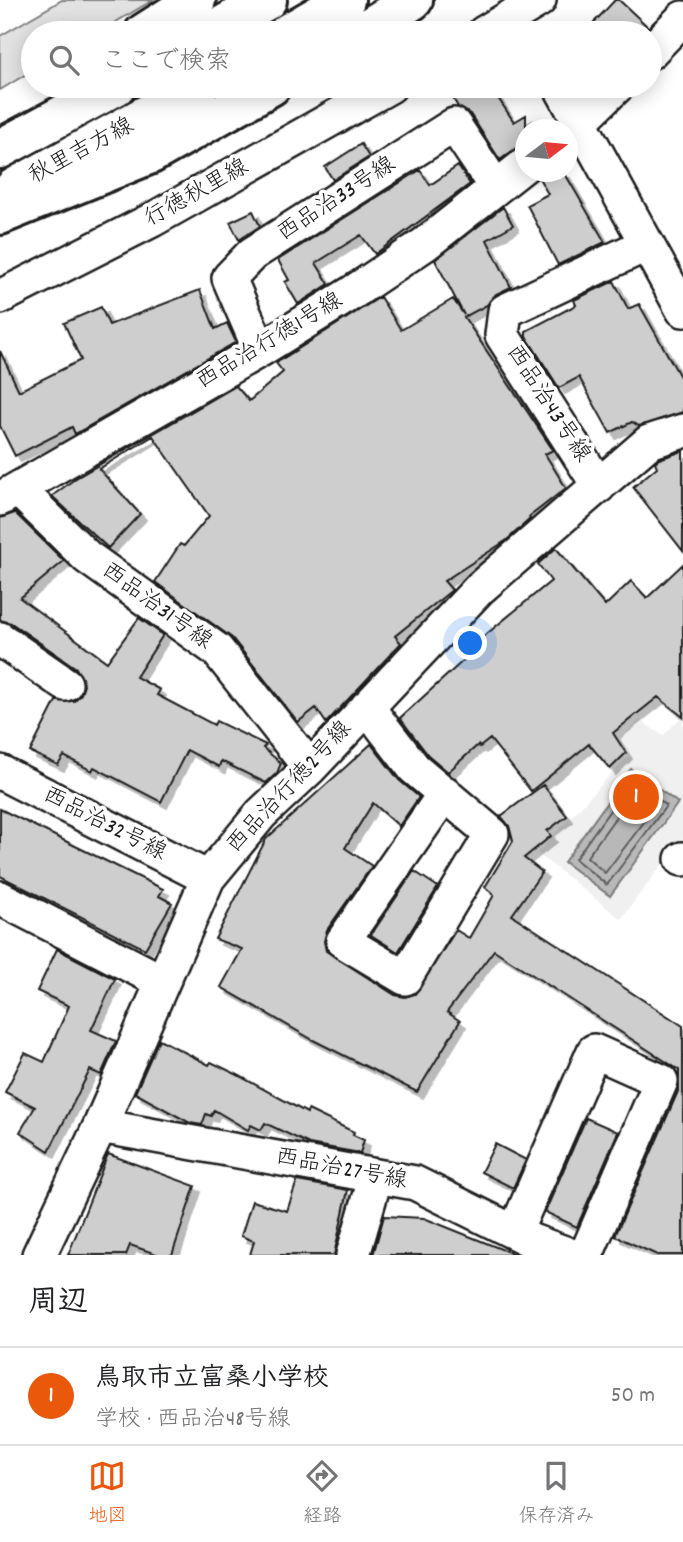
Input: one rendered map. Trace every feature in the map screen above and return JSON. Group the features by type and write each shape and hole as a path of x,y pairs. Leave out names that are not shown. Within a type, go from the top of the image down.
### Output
{"main road":[{"path":"163,21 196,0"},
{"path":"231,21 267,0"},
{"path":"309,21 345,0"},
{"path":"379,21 413,0"},
{"path":"0,125 42,98"},
{"name":"秋里吉方線","path":"0,149 94,98"},
{"name":"秋里吉方線","path":"0,196 177,98"},
{"path":"0,215 151,154 250,98"}],"street":[{"path":"662,40 683,18"},
{"name":"行徳秋里線","path":"0,297 152,220 369,98"},
{"path":"564,98 571,119"},
{"path":"578,124 605,98"},
{"name":"西品治33号線","path":"260,350 229,278 252,254 454,125 495,186"},
{"path":"578,134 648,244 683,310"},
{"name":"西品治行徳1号線","path":"9,494 260,350 425,244 515,172"},
{"name":"西品治43号線","path":"599,486 502,335 505,311 648,244"},
{"name":"西品治行徳2号線","path":"40,1255 100,1126 208,878 261,814 310,768 480,588 649,442 683,431"},
{"name":"西品治31号線","path":"9,494 87,557 217,650 310,768"},
{"path":"0,639 65,684"},
{"path":"366,707 414,768 445,793 492,834 405,978 343,941 445,793"},
{"name":"西品治32号線","path":"0,772 208,878"},
{"path":"0,898 161,981"},
{"path":"526,1243 594,1051 661,1081 586,1255"},
{"name":"西品治27号線","path":"100,1126 415,1182 526,1243 570,1255"},
{"path":"353,1255 376,1176"}],"shaded area":[{"path":"62,0 153,0 117,21 26,21"},
{"path":"21,24 21,77 0,90 0,36"},
{"path":"683,715 683,842 680,841 621,919 537,853 630,754 619,740 640,720 663,736"}],"water":[{"path":"631,769 678,803 610,896 564,862"}],"building":[{"path":"615,0 619,0 642,21 595,21"},
{"path":"453,98 498,98 515,121 515,149 500,160 470,114 458,107"},
{"path":"361,144 369,157 333,180 325,167"},
{"path":"458,166 470,184 375,254 361,235 316,263 329,284 298,304 285,282 289,280 278,260 420,170 430,185"},
{"path":"541,182 570,182 605,242 558,265 527,205 548,194"},
{"path":"503,207 513,225 487,240 511,287 496,294 487,305 464,317 553,450 545,454 566,488 529,517 530,519 507,540 444,581 452,590 395,636 401,643 326,723 316,708 298,722 232,638 155,582 180,544 184,546 209,516 153,436 99,469 140,514 108,548 52,496 76,478 236,386 249,401 283,372 276,363 380,297 401,330 453,299 464,315 435,260"},
{"path":"253,211 260,226 239,240 230,222"},
{"path":"614,281 628,309 639,304 683,382 683,412 639,426 632,422 610,433 579,377 559,388 526,336 526,331 576,305 574,300"},
{"path":"200,290 215,329 227,323 236,342 75,434 72,427 15,456 0,426 0,351 19,391 81,360 64,323 101,307 109,325"},
{"path":"683,451 683,551 633,487 657,467 655,462 659,459"},
{"path":"15,513 64,561 20,598 107,662 139,618 163,635 136,677 160,690 157,695 214,725 216,721 266,745 263,748 281,763 277,773 266,783 221,761 219,767 187,750 161,802 94,767 92,771 64,756 58,765 30,752 56,701 74,701 81,694 84,685 76,668 11,623 0,620 0,518"},
{"path":"556,548 605,606 631,581 647,598 683,564 683,717 658,697 613,733 626,753 610,769 589,744 531,791 490,739 480,747 478,745 448,772 428,755 400,718 465,659 461,655 551,581 538,564"},
{"path":"371,744 399,780 419,797 399,826 373,803 345,848 372,866 327,930 324,941 326,951 395,995 405,997 415,994 456,930 469,938 494,895 485,887 513,841 509,826 501,816 543,785 567,816 547,831 551,836 524,858 542,872 512,915 683,1026 683,1255 657,1255 615,1236 679,1089 679,1070 494,950 447,1012 460,1021 417,1092 313,1040 221,987 242,949 215,939 266,839"},
{"path":"0,809 163,889 159,896 172,903 145,949 0,876"},
{"path":"414,871 438,887 398,952 371,935"},
{"path":"57,949 115,979 91,1030 116,1041 101,1075 90,1070 49,1151 20,1132 35,1107 5,1092 25,1053 44,1062 69,1006 37,991"},
{"path":"159,1039 209,1065 211,1062 238,1075 307,1113 308,1110 354,1132 353,1135 364,1140 360,1153 309,1144 265,1123 261,1130 251,1125 248,1130 214,1110 211,1116 206,1114 202,1125 190,1123 135,1093"},
{"path":"586,1118 618,1132 577,1227 545,1212"},
{"path":"495,1144 526,1160 513,1188 481,1172"},
{"path":"108,1154 195,1186 172,1255 159,1255 130,1245 126,1255 68,1255"},
{"path":"297,1181 348,1190 334,1255 250,1255 254,1241 241,1236 252,1201 287,1211"},
{"path":"384,1216 424,1218 516,1255 373,1255"}],"place":[{"name":"鳥取市立富桑小学校","path":"636,797"}]}
